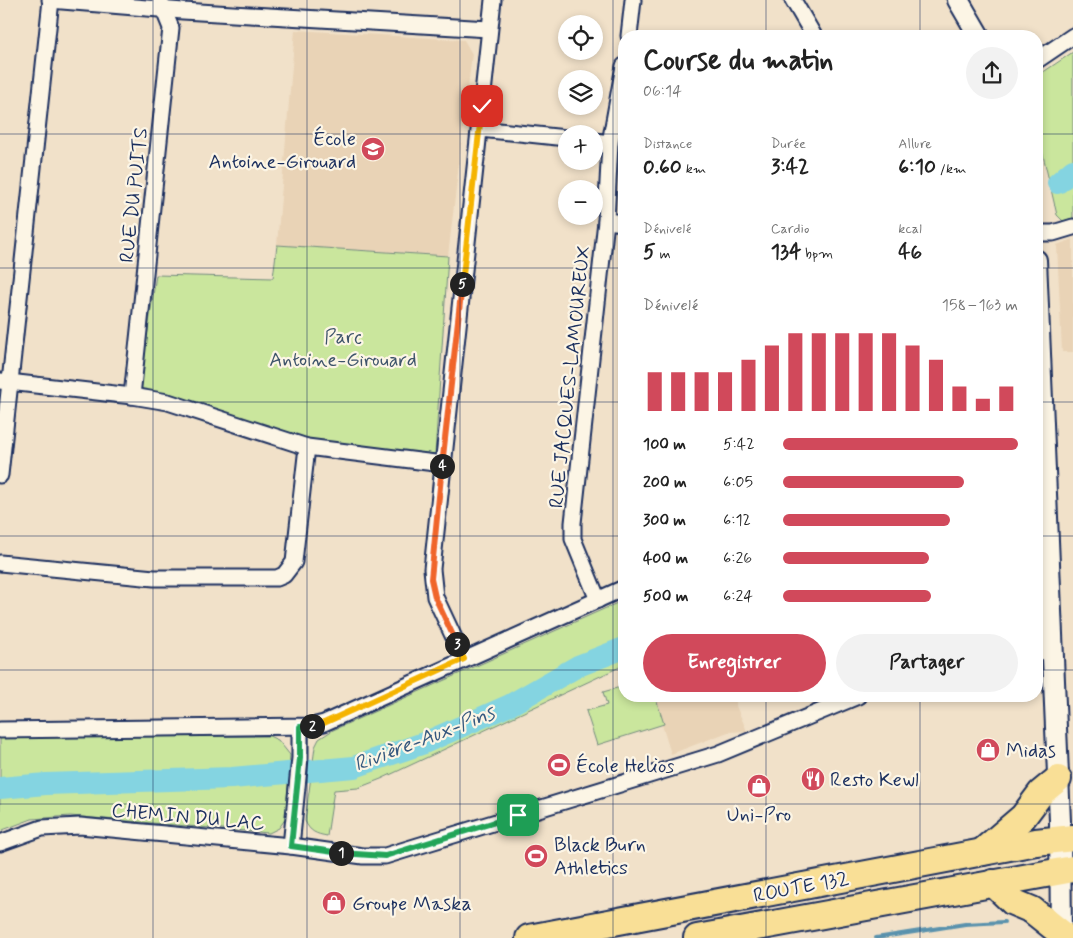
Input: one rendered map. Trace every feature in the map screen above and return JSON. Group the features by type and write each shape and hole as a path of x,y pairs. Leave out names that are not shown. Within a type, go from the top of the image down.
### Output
{"highway":[{"path":"982,852 1023,817 1041,793 1058,779"},
{"name":"ROUTE 132","path":"529,938 982,852 1067,839"},
{"name":"ROUTE 132","path":"697,938 1067,870"},
{"path":"993,883 1013,902 1032,910 1061,935"}],"street":[{"path":"0,476 5,382 51,0 162,5 489,29"},
{"path":"464,659 435,597 431,579 480,129 492,0"},
{"path":"630,30 633,0"},
{"path":"792,0 810,30"},
{"path":"958,0 976,30"},
{"name":"RUE DU PUITS","path":"132,396 171,28 162,5"},
{"path":"1043,56 1073,36"},
{"name":"RUE JACQUES-LAMOUREUX","path":"598,600 577,550 572,530 606,221 610,143 618,106"},
{"path":"480,129 558,137"},
{"path":"603,142 610,143"},
{"path":"606,221 618,222"},
{"path":"1043,233 1053,233 1073,227"},
{"path":"5,382 132,396 168,402 307,447 443,464"},
{"path":"0,563 154,578 277,578 291,569 294,562 307,447"},
{"path":"1043,565 1045,652 1058,779 1067,839 1067,870 1061,935"},
{"path":"0,730 300,727 324,723 618,591"},
{"name":"CHEMIN DU LAC","path":"0,843 28,832 64,826 291,846 363,856 385,856 718,754 844,702"},
{"path":"291,846 300,758 300,727"}],"shaded area":[{"name":"École Antoine-Girouard","path":"295,30 464,40 472,54 448,256 277,245"},
{"path":"1073,239 1073,352 1062,352 1057,245"},
{"path":"655,702 736,702 747,731 728,732 671,754"}],"green space":[{"path":"1073,52 1073,218 1063,221 1057,215 1043,155 1043,72"},
{"name":"Parc Antoine-Girouard","path":"277,245 448,256 435,454 321,443 139,392 156,275 273,278"},
{"path":"618,603 618,668 381,779 358,788 334,790 327,836 311,830 305,821 315,747 319,739 333,730"},
{"path":"618,688 618,702 657,702 664,724 597,745 586,711 607,705 603,692"},
{"path":"269,736 278,740 290,755 286,818 279,828 269,833 70,816 32,819 0,831 0,737"}],"waterway":[{"name":"Rivière-Aux-Pins","path":"1058,183 1073,170"},
{"name":"Rivière-Aux-Pins","path":"0,788 46,784 232,778 354,767 424,743 510,705 578,666 618,650"},
{"path":"876,938 965,924 1004,922"}],"place":[{"name":"École Antoine-Girouard","path":"373,149"},
{"name":"Midas","path":"988,750"},
{"name":"École Helios","path":"559,765"},
{"name":"Resto Kewl","path":"813,779"},
{"name":"Uni-Pro","path":"759,786"},
{"name":"Black Burn Athletics","path":"536,856"},
{"name":"Groupe Maska","path":"334,903"}],"route":[{"path":"482,106 431,579 435,597 464,659 324,723 300,727 300,758 291,846 363,856 385,856 518,815"}]}
